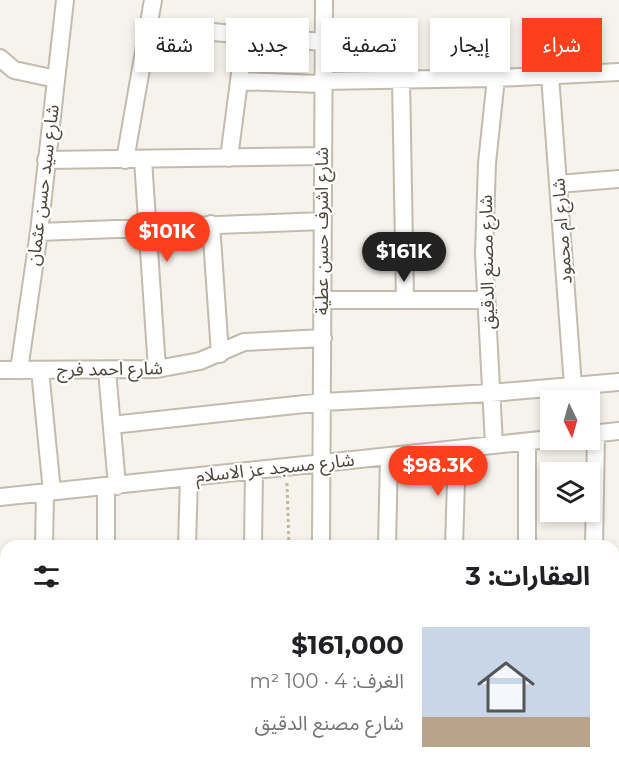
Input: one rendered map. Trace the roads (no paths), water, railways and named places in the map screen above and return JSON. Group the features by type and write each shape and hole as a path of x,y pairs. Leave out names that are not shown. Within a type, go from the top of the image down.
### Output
{"street":[{"name":"شارع سيد حسن عثمان","path":"19,370 39,232 65,0"},
{"path":"150,18 153,0"},
{"name":"شارع اشرف حسن عطية","path":"323,18 324,0"},
{"path":"0,58 14,70 56,79"},
{"path":"124,160 140,72"},
{"path":"229,158 240,72"},
{"name":"شارع اشرف حسن عطية","path":"321,72 323,402 321,540"},
{"path":"239,81 321,82 496,78 619,72"},
{"name":"شارع ام محمود","path":"550,76 573,386"},
{"name":"شارع مصنع الدقيق","path":"494,445 485,300 484,209 496,78"},
{"path":"401,80 405,300"},
{"path":"46,160 322,156"},
{"path":"143,160 157,369"},
{"path":"558,184 619,179"},
{"path":"39,232 147,226 322,221"},
{"path":"211,224 220,354"},
{"path":"323,300 485,300"},
{"name":"شارع احمد فرج","path":"0,370 157,369 200,361 244,342 323,338"},
{"path":"40,370 48,492 44,540"},
{"path":"106,540 111,486 112,425 107,370"},
{"path":"112,425 323,402 491,393 619,382"},
{"path":"600,433 619,431"},
{"name":"شارع مسجد عز الاسلام","path":"0,497 540,440"},
{"path":"527,442 527,540"},
{"path":"454,540 457,449"},
{"path":"593,450 594,540"},
{"path":"387,540 389,456"},
{"path":"253,540 254,470"},
{"path":"187,540 189,477"}]}
